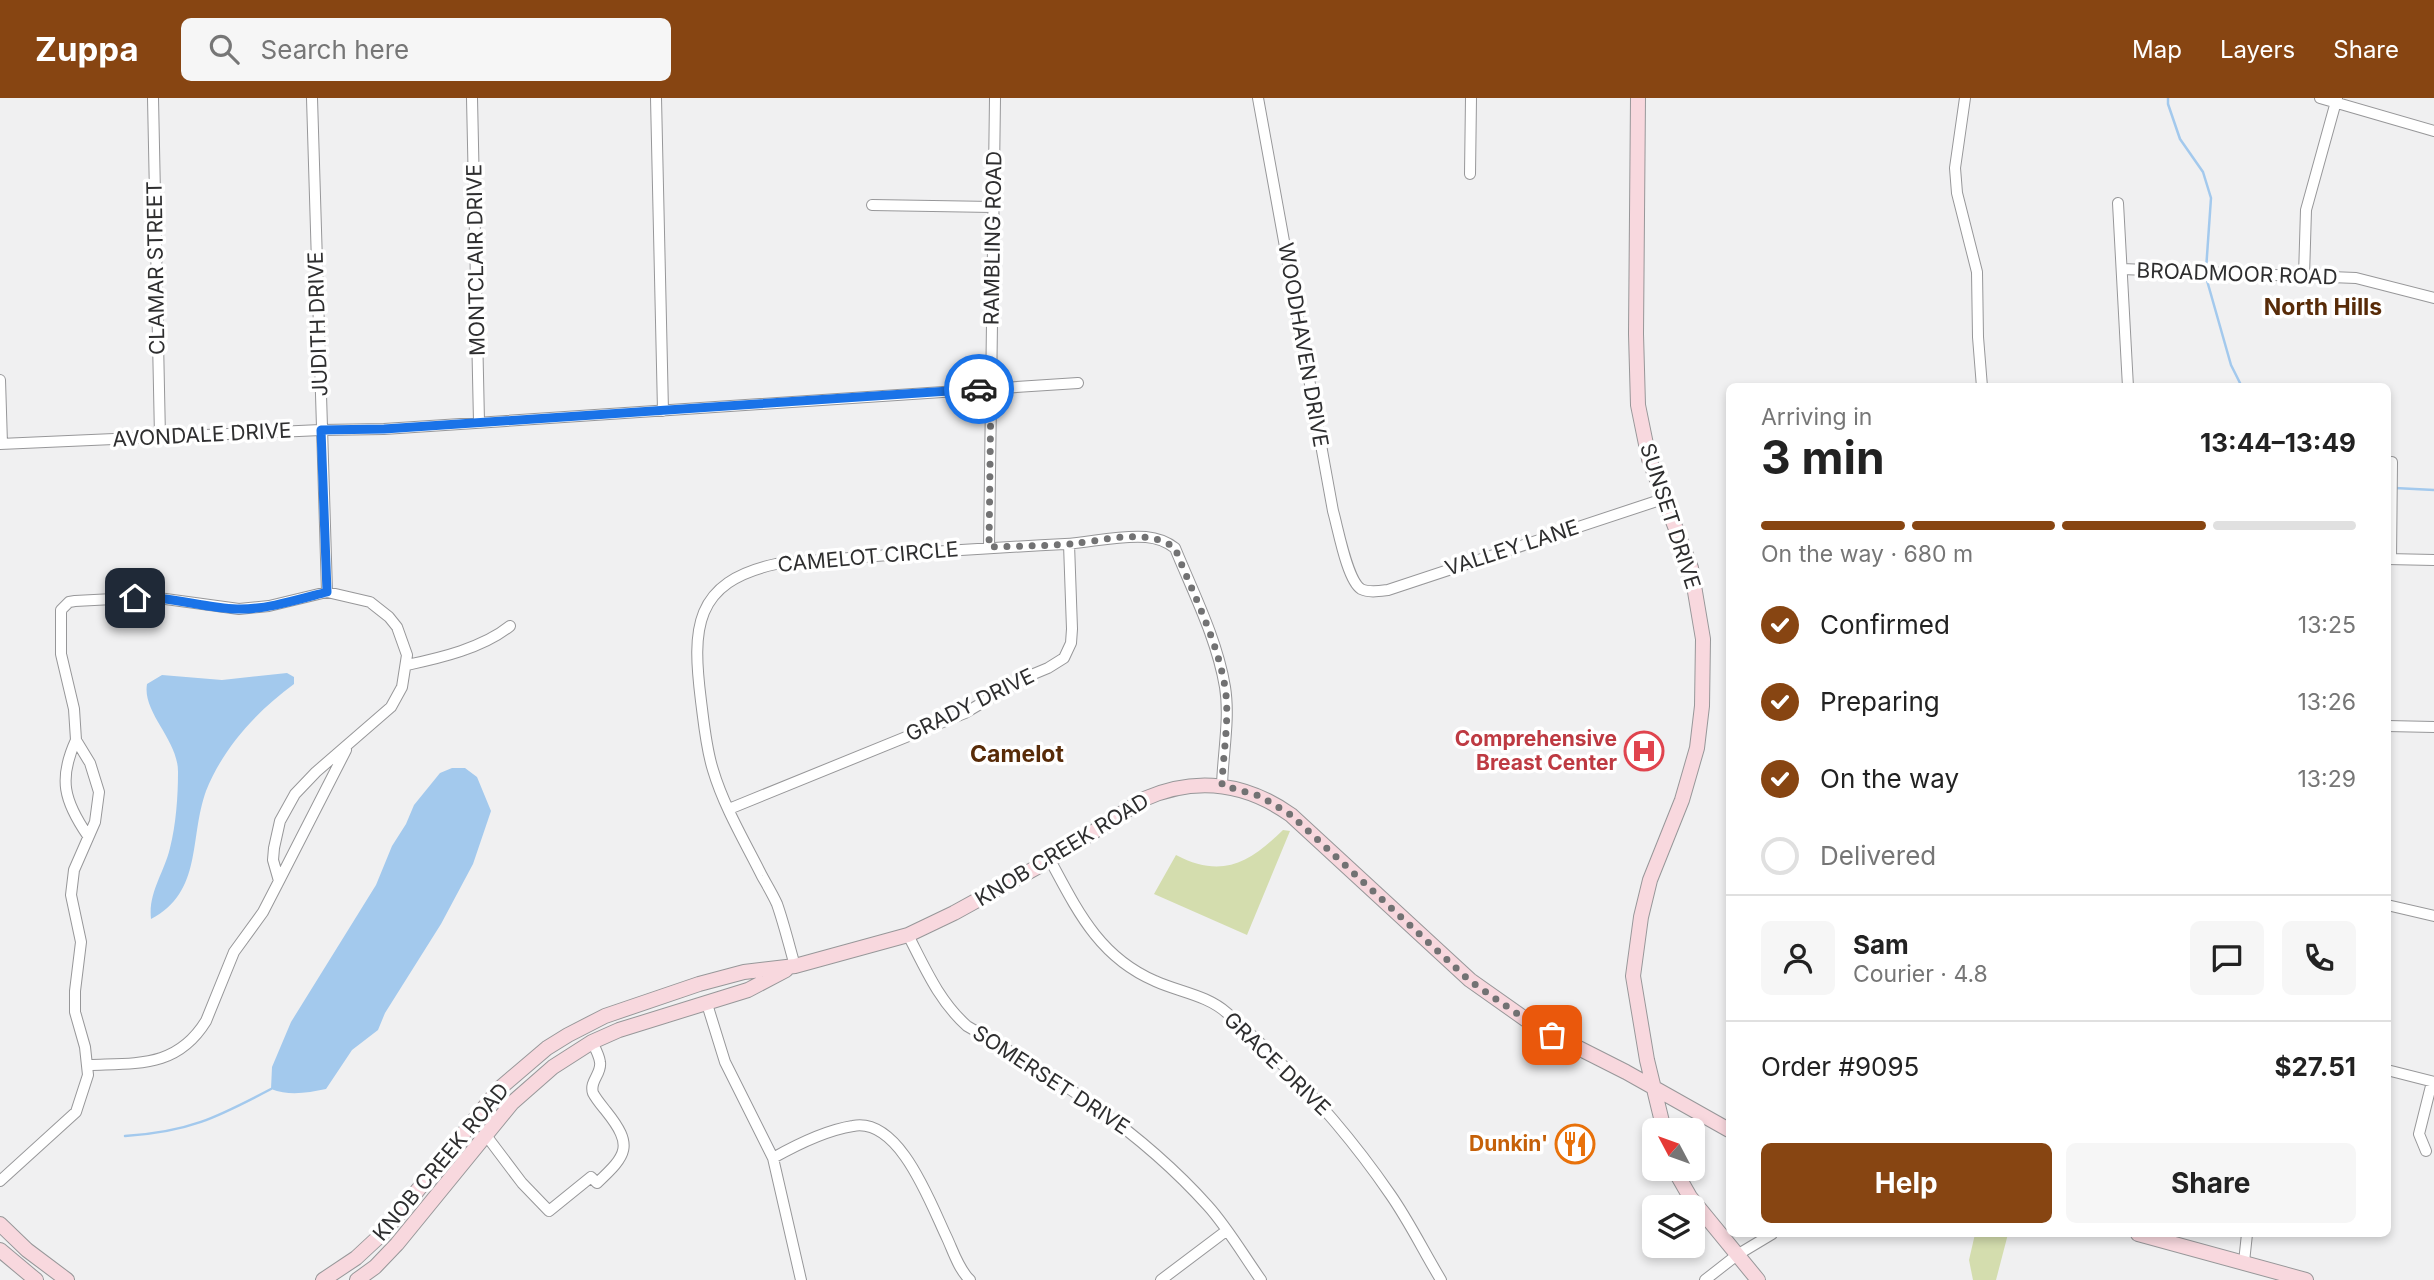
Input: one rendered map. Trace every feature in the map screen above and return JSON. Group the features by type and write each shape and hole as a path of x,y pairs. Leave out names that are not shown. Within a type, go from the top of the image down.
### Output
{"main road":[{"name":"SUNSET DRIVE","path":"1638,98 1636,383 1646,443 1663,499 1691,568 1701,619 1703,671 1702,706 1696,748 1682,800 1650,880 1641,917 1633,976 1661,1118"},
{"name":"KNOB CREEK ROAD","path":"323,1280 356,1258 384,1231 500,1088 547,1048 583,1026 672,993 744,972 795,966 908,935 954,914 1050,860 1126,810 1158,793 1189,787 1222,785 1260,796 1291,815 1470,981 1535,1026 1726,1128"},
{"name":"KNOB CREEK ROAD","path":"357,1280 375,1267 485,1134 534,1083 573,1052 619,1030 748,990 795,966"},
{"path":"706,1004 708,997 721,984 744,972"},
{"path":"672,993 693,994 706,1004"},
{"path":"583,1026 592,1042"},
{"path":"471,1123 485,1134"},
{"path":"1681,1181 1690,1197 1758,1280"},
{"path":"418,1189 432,1201"},
{"path":"0,1224 27,1250 67,1280"},
{"path":"2149,1237 2306,1280"},
{"path":"0,1250 36,1280"},
{"path":"338,1280 356,1258"}],"street":[{"name":"CLAMAR STREET","path":"153,98 160,437"},
{"name":"JUDITH DRIVE","path":"312,98 327,592"},
{"name":"MONTCLAIR DRIVE","path":"472,98 479,422"},
{"path":"656,98 663,411"},
{"name":"RAMBLING ROAD","path":"989,547 995,98"},
{"name":"WOODHAVEN DRIVE","path":"1258,98 1333,512 1354,582 1361,588"},
{"path":"1470,174 1471,98"},
{"path":"1965,98 1955,168 1957,193 1977,272 1982,383"},
{"path":"2320,98 2336,100 2434,131"},
{"path":"2304,276 2306,210 2336,100"},
{"path":"2118,203 2128,383"},
{"path":"872,205 993,207"},
{"name":"BROADMOOR ROAD","path":"2122,269 2356,278 2388,284 2434,298"},
{"path":"0,380 1,444"},
{"name":"AVONDALE DRIVE","path":"1,444 384,429 1078,383"},
{"path":"2391,494 2392,462"},
{"name":"VALLEY LANE","path":"1361,588 1369,591 1388,590 1663,499"},
{"name":"CAMELOT CIRCLE","path":"795,966 776,903 729,808 713,769 698,675 698,629 712,597 737,577 755,569 776,564 989,547 1146,537 1165,541 1175,548 1213,646 1225,687 1222,785"},
{"name":"GRADY DRIVE","path":"729,808 965,713 1064,658 1071,643 1072,629 1069,544"},
{"path":"2391,559 2434,560"},
{"path":"88,836 72,810 64,782 66,767 76,740 74,709 61,654 61,610 69,602 151,597 239,609 269,606 327,592 370,602 389,617 402,637 407,655 402,687 391,707 295,794 280,821 274,860 279,881"},
{"path":"407,665 469,646 501,633 509,626"},
{"path":"2391,726 2434,727"},
{"path":"0,1181 76,1112 84,1093 89,1065 75,1012 81,942 71,895 74,870 95,822 99,792 90,763 76,740"},
{"path":"89,1065 156,1061 181,1050 191,1040 206,1021 234,952 263,912 349,744"},
{"name":"GRACE DRIVE","path":"1050,860 1091,933 1107,949 1148,978 1205,999 1225,1011 1324,1108 1389,1192 1441,1280"},
{"path":"2391,906 2434,916"},
{"name":"SOMERSET DRIVE","path":"908,935 940,996 952,1012 967,1026 1097,1106 1138,1137 1209,1207 1261,1280"},
{"path":"706,1004 725,1062 774,1158 800,1280"},
{"path":"485,1134 522,1183 549,1211 592,1177 597,1183 625,1153 624,1138 618,1126 593,1092 593,1083 600,1071 600,1060 592,1042"},
{"path":"2391,1071 2433,1082 2419,1134 2426,1151"},
{"path":"774,1158 795,1145 855,1125 883,1134 906,1158 970,1280"},
{"path":"1161,1280 1226,1231"},
{"path":"1705,1280 1737,1255 1767,1237"},
{"path":"2244,1262 2247,1237"}],"green space":[{"path":"1283,830 1290,831 1247,935 1154,894 1176,855 1207,866 1234,864 1271,842"},
{"path":"1974,1237 2007,1237 1996,1280 1973,1280 1969,1260"}],"water":[{"path":"287,673 294,677 294,684 254,718 213,775 201,809 187,879 168,908 151,919 154,892 172,839 178,773 173,749 150,706 147,684 162,675 222,680"},
{"path":"452,768 465,768 477,777 491,811 473,864 441,924 385,1013 378,1030 352,1050 326,1089 291,1093 271,1089 272,1067 291,1022 376,885 392,846 414,805 440,773"}],"waterway":[{"path":"2168,98 2180,139 2203,172 2211,198 2206,270"},
{"path":"2206,277 2231,365 2240,383"},
{"path":"2395,488 2434,490"},
{"path":"125,1136 167,1131 201,1122 271,1089"}],"way so far":[{"path":"979,389 991,388 989,547 1146,537 1165,541 1175,548 1213,646 1225,687 1222,785 1260,796 1291,815 1470,981 1552,1035"}],"place":[{"name":"Comprehensive Breast Center","path":"1644,751"},
{"name":"Dunkin'","path":"1575,1144"}],"district":[{"name":"North Hills","path":"2323,307"},
{"name":"Camelot","path":"1017,754"}],"route":[{"path":"135,598 151,597 239,609 269,606 327,592 321,430 384,429 979,389"}]}
